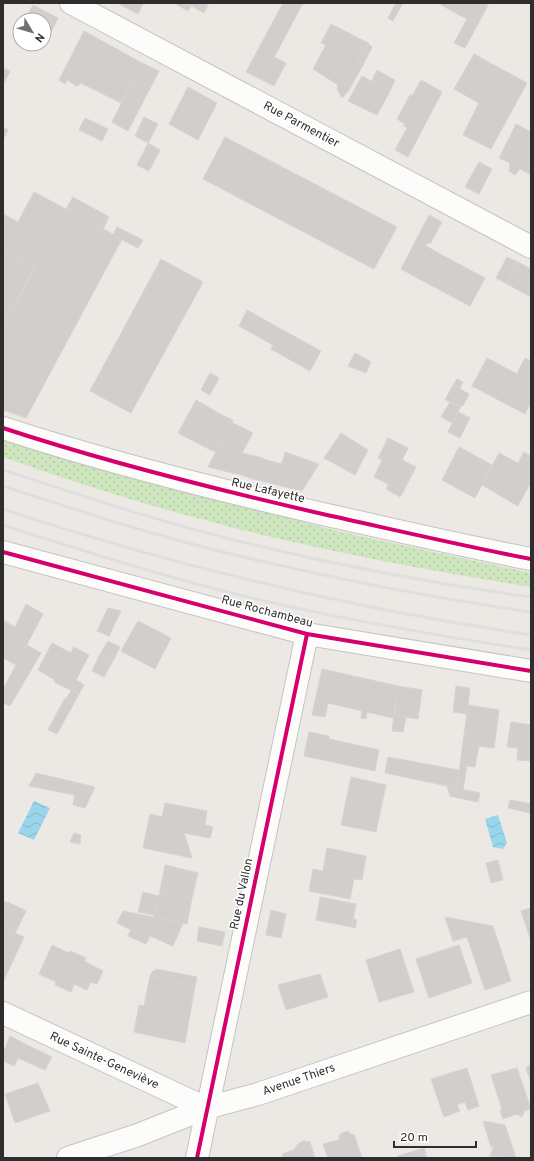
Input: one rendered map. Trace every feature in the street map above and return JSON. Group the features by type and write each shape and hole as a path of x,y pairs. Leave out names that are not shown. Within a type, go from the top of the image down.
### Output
{"street":[{"name":"Rue Parmentier","path":"71,3 531,247"},
{"name":"Rue Lafayette","path":"3,428 80,453 245,496 465,546 531,559"},
{"name":"Rue Rochambeau","path":"3,552 307,634 531,671"},
{"name":"Rue du Vallon","path":"197,1158 206,1108 307,634"},
{"name":"Avenue Thiers","path":"68,1158 138,1135 206,1108 258,1094 531,1002"},
{"name":"Rue Sainte-Geneviève","path":"3,1013 206,1108"}],"green space":[{"path":"3,439 135,479 341,532 531,573 531,587 417,568 305,545 174,512 88,486 3,457"}],"water":[{"path":"34,801 50,808 34,840 18,833"},
{"path":"498,815 507,843 503,849 493,847 485,819"}],"building":[{"path":"117,3 143,3 138,14"},
{"path":"178,3 186,3 191,6 188,11 177,5"},
{"path":"186,3 209,3 204,13"},
{"path":"283,3 303,3 262,80 246,72"},
{"path":"396,3 403,3 393,21 388,18"},
{"path":"442,3 470,3 485,11 465,48 454,43 467,19 441,5"},
{"path":"470,3 489,3 485,11"},
{"path":"33,5 46,12 29,12"},
{"path":"52,15 58,18 52,30"},
{"path":"331,24 368,43 357,62 363,65 349,90 342,98 337,89 338,85 313,69 326,45 321,43"},
{"path":"84,31 142,63 121,103 81,83 77,86 67,80 65,84 59,80"},
{"path":"368,43 372,47 363,65 357,62"},
{"path":"474,54 527,83 491,149 463,135 479,103 454,89"},
{"path":"274,57 286,63 274,86 262,80"},
{"path":"142,63 159,71 128,131 112,122"},
{"path":"3,68 10,71 4,83 3,82"},
{"path":"377,70 395,80 390,91 372,81"},
{"path":"362,76 390,91 377,115 348,101"},
{"path":"421,80 442,92 408,157 395,150 407,128 404,126 405,124 397,119 410,95 412,96"},
{"path":"188,87 217,103 198,140 169,124"},
{"path":"144,117 158,124 148,143 135,136"},
{"path":"85,118 108,129 102,141 79,130"},
{"path":"516,124 531,132 531,175 520,169 515,175 509,171 510,163 499,158"},
{"path":"3,127 8,130 3,140"},
{"path":"225,137 397,227 374,269 203,179"},
{"path":"148,143 160,150 149,171 137,165"},
{"path":"479,162 492,169 479,194 465,187"},
{"path":"34,192 66,209 35,268 3,252 3,214 18,222"},
{"path":"73,197 109,217 103,229 66,209"},
{"path":"66,209 122,239 26,418 3,410 3,328"},
{"path":"429,215 442,222 430,244 427,243 426,246 451,260 436,288 401,269"},
{"path":"117,227 143,240 138,248 113,235"},
{"path":"3,252 35,268 3,328"},
{"path":"507,257 518,262 507,284 496,278"},
{"path":"161,259 203,282 131,413 90,391"},
{"path":"451,260 485,278 470,306 436,288"},
{"path":"518,262 531,269 531,297 507,284"},
{"path":"247,310 281,329 273,345 239,326"},
{"path":"281,329 321,351 310,371 271,349"},
{"path":"355,353 371,362 366,373 348,366"},
{"path":"487,358 517,374 525,358 531,361 531,402 525,414 472,386"},
{"path":"210,373 219,378 210,395 201,390"},
{"path":"457,379 463,382 460,388 453,385"},
{"path":"453,385 469,394 463,406 445,400"},
{"path":"196,400 222,415 205,447 178,433"},
{"path":"450,402 461,406 452,423 441,417"},
{"path":"458,412 470,418 460,438 448,432"},
{"path":"222,415 233,420 215,452 205,447"},
{"path":"231,422 253,433 242,453 250,455 247,465 241,475 208,467"},
{"path":"341,433 368,450 355,475 324,458"},
{"path":"388,438 408,448 402,460 416,467 403,492 374,477 382,460 378,458"},
{"path":"459,447 492,465 475,498 442,480"},
{"path":"285,452 319,464 302,491 253,479 262,459 282,464"},
{"path":"524,452 531,456 531,482 518,506 482,485 499,453 518,463"},
{"path":"250,455 263,458 253,479 241,475 247,465"},
{"path":"388,485 403,492 400,497 386,489"},
{"path":"26,604 43,614 16,665 3,658 3,620 15,627"},
{"path":"108,608 121,611 109,636 97,631"},
{"path":"138,621 171,638 155,669 121,651"},
{"path":"108,641 120,647 113,661 100,654"},
{"path":"52,643 71,653 74,647 89,655 76,680 84,685 79,694 54,682 55,680 38,670"},
{"path":"27,645 41,653 10,706 3,703 3,689"},
{"path":"100,654 113,661 104,677 92,671"},
{"path":"322,669 398,686 393,718 367,712 366,719 361,718 362,711 328,703 325,717 312,715"},
{"path":"398,686 422,690 418,719 394,715"},
{"path":"456,686 470,688 467,714 453,712"},
{"path":"72,689 79,694 57,734 48,730 65,698 66,699"},
{"path":"468,705 499,710 494,748 479,746 475,767 460,765"},
{"path":"394,715 406,717 403,732 392,731"},
{"path":"511,722 531,725 531,761 517,760 518,748 507,747"},
{"path":"309,732 329,736 329,739 379,750 375,771 304,756"},
{"path":"388,757 459,770 457,788 385,773"},
{"path":"460,765 467,766 463,790 457,788"},
{"path":"36,773 95,787 85,808 73,805 75,795 29,786"},
{"path":"351,777 386,785 376,832 341,825"},
{"path":"447,786 460,789 458,798 450,796"},
{"path":"460,789 480,793 478,802 458,798"},
{"path":"510,800 526,803 529,813 508,808"},
{"path":"165,803 207,811 205,825 213,827 210,838 184,833 192,858 143,848 150,814 162,817"},
{"path":"526,803 531,804 531,815 529,813"},
{"path":"74,833 81,835 80,844 70,842"},
{"path":"327,848 366,856 362,880 354,879 350,899 309,891 313,869 323,871"},
{"path":"498,860 503,880 491,883 486,863"},
{"path":"165,865 198,873 192,898 160,891"},
{"path":"160,891 192,898 187,924 154,917"},
{"path":"143,892 159,896 154,915 138,912"},
{"path":"320,897 356,904 352,927 316,920"},
{"path":"3,901 8,903 3,912"},
{"path":"8,902 26,911 15,933 8,930 11,924 3,919 3,912"},
{"path":"531,908 531,941 521,911"},
{"path":"271,910 286,914 281,938 266,935"},
{"path":"123,911 138,914 131,930 117,923"},
{"path":"138,914 183,923 173,946 150,936 146,944 128,936"},
{"path":"445,917 493,926 511,981 485,990 467,937 453,941"},
{"path":"3,919 11,924 8,930 24,937 3,982"},
{"path":"353,919 357,920 355,928 352,927"},
{"path":"199,927 225,932 222,946 197,941"},
{"path":"52,945 69,953 70,951 86,958 84,961 103,971 97,984 91,982 87,990 74,984 71,992 55,985 56,982 39,974"},
{"path":"459,945 472,983 429,998 416,959"},
{"path":"400,949 414,992 379,1002 366,960"},
{"path":"156,969 197,977 195,986 150,976"},
{"path":"320,974 328,997 286,1010 278,985"},
{"path":"150,976 195,986 185,1043 134,1032 139,1005 144,1006"},
{"path":"10,1036 25,1044 14,1066 3,1061 3,1053"},
{"path":"25,1044 52,1057 45,1070 18,1058"},
{"path":"531,1064 531,1083 526,1068"},
{"path":"467,1068 479,1106 468,1110 465,1102 457,1105 460,1111 444,1117 431,1079"},
{"path":"517,1068 531,1109 524,1111 522,1117 517,1114 503,1119 500,1110 502,1109 491,1075"},
{"path":"38,1083 50,1111 15,1123 5,1094"},
{"path":"483,1121 505,1125 516,1158 490,1156 494,1146 491,1147"},
{"path":"348,1131 352,1135 354,1134 362,1158 328,1158 323,1144 339,1140 340,1134"},
{"path":"303,1141 310,1142 315,1158 283,1158 282,1154 294,1150 298,1144"},
{"path":"424,1148 427,1158 398,1158 398,1156"}],"railway":[{"path":"3,470 114,506 226,538 339,564 416,579 531,597"},
{"path":"3,486 140,530 261,561 415,593 531,612"},
{"path":"3,509 133,549 264,584 397,612 531,635"},
{"path":"3,525 80,550 182,580 248,597 369,623 531,650"}],"cycle path":[{"path":"3,428 83,453 245,496 531,559"},
{"path":"3,552 307,634 531,671"},
{"path":"197,1158 307,634"}]}
